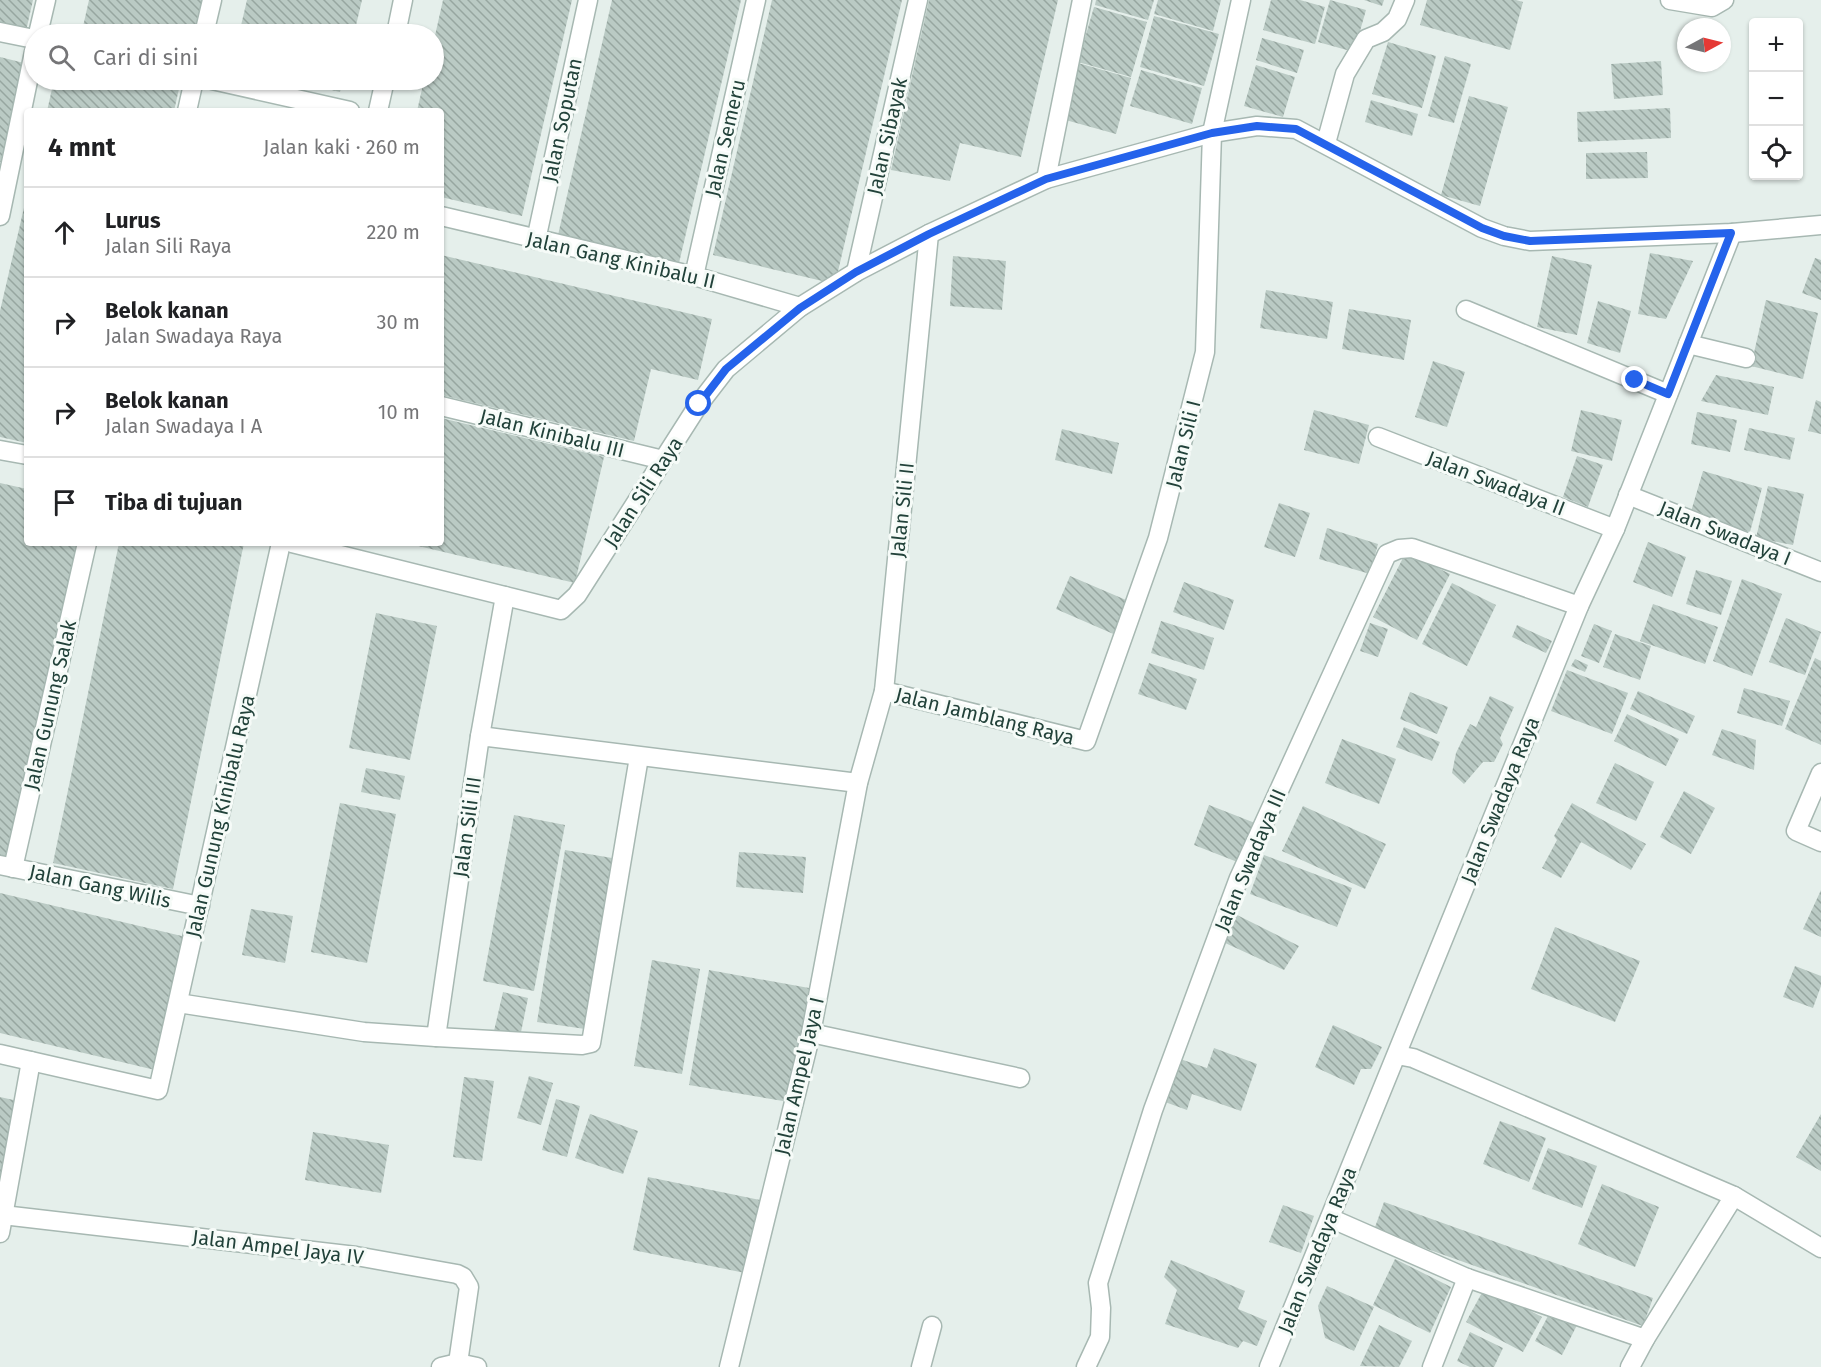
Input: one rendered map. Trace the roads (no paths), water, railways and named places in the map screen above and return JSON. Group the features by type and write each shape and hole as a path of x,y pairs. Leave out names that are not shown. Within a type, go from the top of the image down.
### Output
{"street":[{"path":"40,24 46,0"},
{"path":"206,24 212,0"},
{"path":"398,24 403,0"},
{"name":"Jalan Soputan","path":"536,240 588,0"},
{"name":"Jalan Semeru","path":"694,276 756,0"},
{"name":"Jalan Sibayak","path":"856,272 918,0"},
{"path":"1046,179 1082,0"},
{"name":"Jalan Sili I","path":"1086,741 1158,538 1205,352 1212,133 1240,0"},
{"path":"1326,143 1345,74 1366,39 1383,32 1397,19 1405,0"},
{"path":"1670,0 1712,7 1724,0"},
{"path":"0,32 24,37"},
{"path":"0,216 26,90"},
{"path":"188,108 192,90"},
{"path":"257,90 337,108"},
{"path":"379,108 383,90"},
{"name":"Jalan Sili Raya","path":"504,596 561,610 578,595 699,404 726,369 800,308 856,272 929,234 1046,179 1212,133 1257,126 1296,129 1482,228 1504,236 1530,241 1731,233 1821,225"},
{"name":"Jalan Gang Kinibalu II","path":"444,217 694,276 800,308"},
{"name":"Jalan Swadaya Raya","path":"1269,1367 1579,606 1615,529 1731,233"},
{"name":"Jalan Sili II","path":"858,783 884,691 929,234"},
{"path":"1466,310 1668,394"},
{"path":"1688,344 1746,358"},
{"name":"Jalan Kinibalu III","path":"444,407 663,460"},
{"name":"Jalan Swadaya II","path":"1378,437 1615,529"},
{"path":"0,450 24,454"},
{"name":"Jalan Swadaya I","path":"1628,495 1821,572"},
{"name":"Jalan Gunung Salak","path":"6,866 86,546"},
{"name":"Jalan Gunung Kinibalu Raya","path":"32,1061 158,1090 280,546"},
{"path":"304,546 504,596"},
{"name":"Jalan Swadaya III","path":"1086,1367 1100,1337 1101,1308 1098,1283 1157,1099 1239,878 1387,554 1399,549 1412,548 1579,606"},
{"name":"Jalan Sili III","path":"436,1037 480,736 504,596"},
{"name":"Jalan Jamblang Raya","path":"884,691 1086,741"},
{"path":"480,736 858,783"},
{"path":"178,1003 364,1032 582,1045 591,1043 639,757"},
{"path":"1821,773 1796,831 1821,842"},
{"name":"Jalan Ampel Jaya I","path":"729,1367 811,1033 858,783"},
{"name":"Jalan Gang Wilis","path":"6,866 200,906"},
{"path":"811,1033 1020,1078"},
{"path":"0,1054 32,1061 2,1224"},
{"path":"1397,1055 1413,1058 1734,1196 1821,1248"},
{"path":"1630,1367 1734,1196"},
{"path":"1330,1218 1467,1278 1645,1339"},
{"name":"Jalan Ampel Jaya IV","path":"2,1224 356,1256 457,1274 464,1277 469,1287 450,1365"},
{"path":"1432,1367 1467,1278"},
{"path":"921,1367 932,1326"},
{"path":"450,1365 477,1367"}]}
